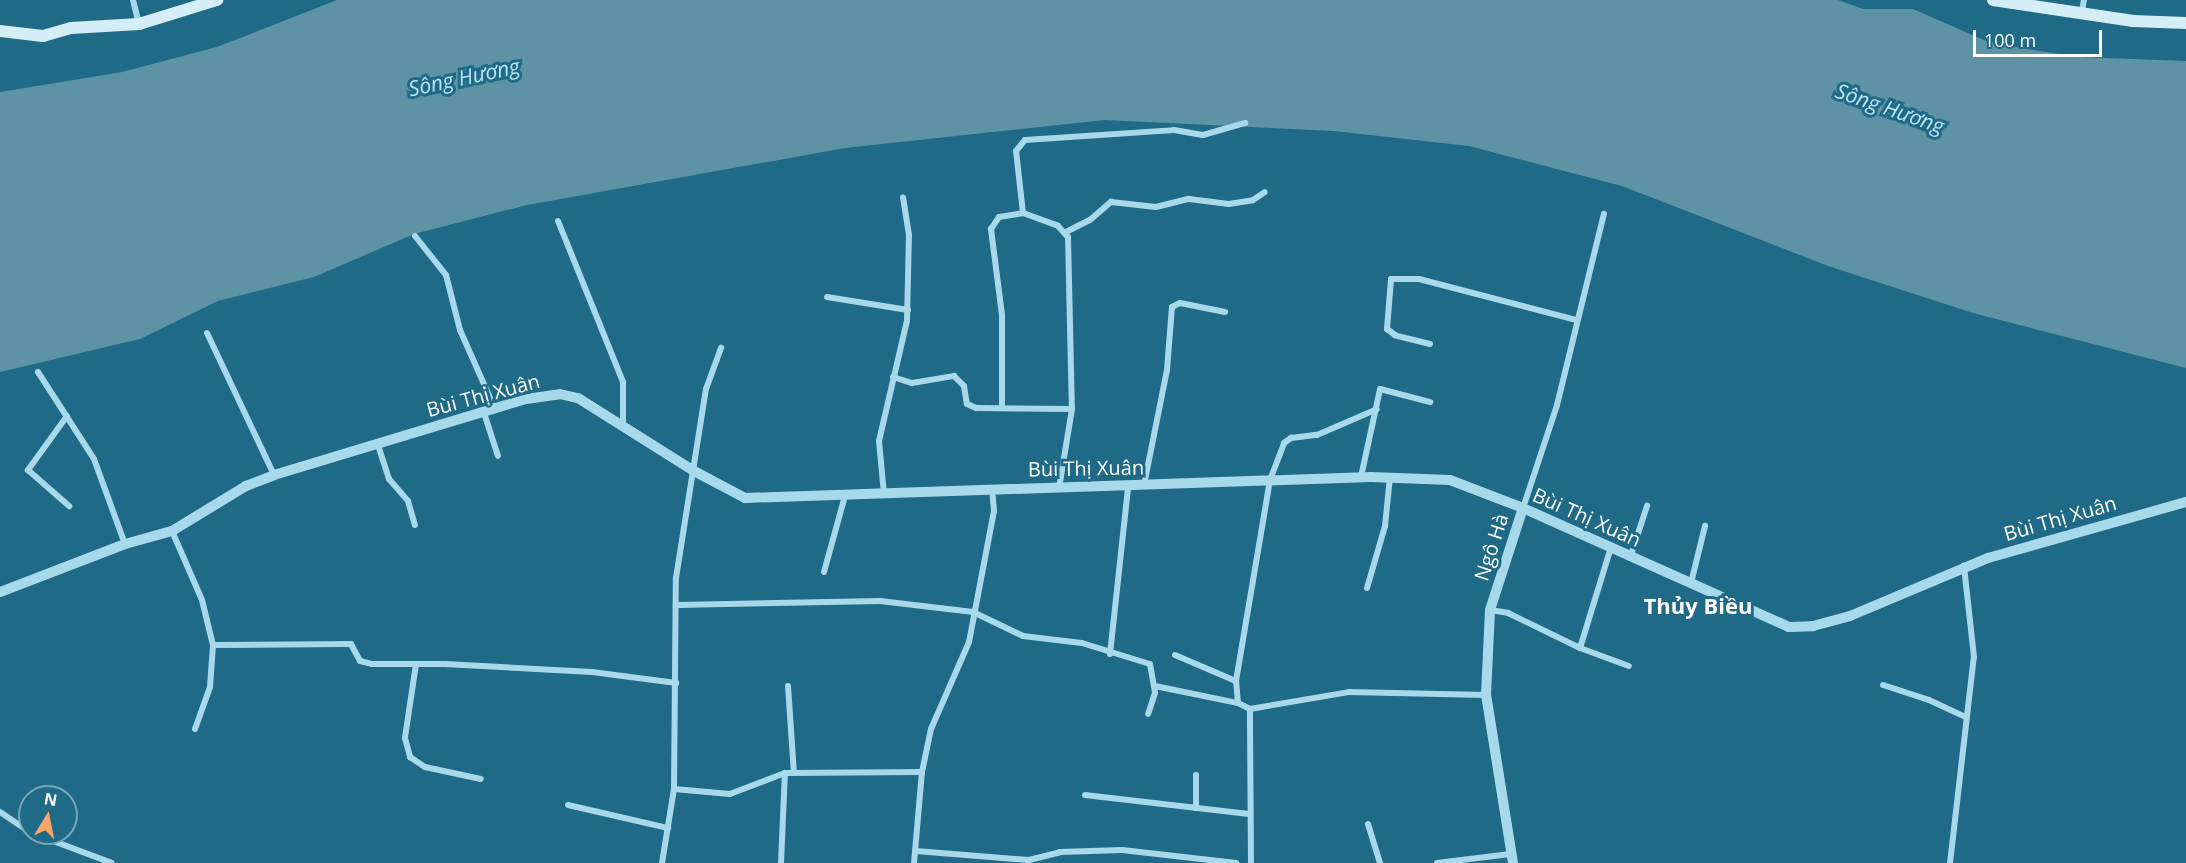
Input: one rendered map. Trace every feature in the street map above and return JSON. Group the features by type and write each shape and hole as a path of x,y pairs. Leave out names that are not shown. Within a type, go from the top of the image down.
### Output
{"main road":[{"path":"0,31 43,36 71,28 139,24 217,0"},
{"path":"1993,0 2083,6 2133,21 2186,23"}],"street":[{"path":"133,0 139,24"},
{"path":"1023,213 1016,151 1025,141 1174,130 1203,135 1245,123"},
{"path":"1066,232 1089,220 1111,202 1156,207 1189,199 1229,204 1253,200 1265,192"},
{"path":"884,494 879,441 893,377 905,340 908,310 909,235 903,197"},
{"path":"1002,407 1002,315 991,230 999,217 1023,213 1066,232"},
{"name":"Ngô Hà","path":"1511,858 1486,695 1490,610 1557,405 1576,320 1604,214"},
{"path":"558,221 623,382 622,427"},
{"path":"1059,488 1072,409 1069,248 1066,232"},
{"path":"415,236 446,275 460,330 495,409"},
{"path":"1431,344 1395,335 1387,329 1390,279 1419,279 1576,320"},
{"path":"827,297 908,310"},
{"path":"1143,485 1167,370 1172,307 1180,303 1225,312"},
{"path":"207,333 274,475"},
{"path":"662,863 674,789 676,578 706,389 722,348"},
{"path":"38,372 94,459 125,544"},
{"path":"893,377 912,383 954,376 964,386 970,406 1072,409"},
{"path":"1361,477 1382,389 1430,402"},
{"name":"Bùi Thị Xuân","path":"0,592 125,544 172,531 246,486 274,475 377,442 495,409 560,394 578,398 694,471 745,498 845,496 992,488 1128,487 1361,477 1450,480 1523,508 1789,627 1813,626 1850,616 1964,566 2186,502"},
{"path":"1238,702 1236,681 1270,480 1284,443 1292,438 1317,435 1377,409"},
{"path":"484,413 498,456"},
{"path":"67,416 28,470 69,506"},
{"path":"377,442 389,479 408,501 415,525"},
{"path":"1367,588 1385,526 1390,477"},
{"path":"1110,654 1128,487"},
{"path":"914,863 922,772 931,729 969,642 994,511 992,488"},
{"path":"824,572 845,496"},
{"path":"1630,555 1647,506"},
{"path":"1691,583 1705,526"},
{"path":"172,531 202,600 213,645 210,687 195,729"},
{"path":"1580,648 1611,547"},
{"path":"1950,863 1965,717 1974,657 1964,566"},
{"path":"677,605 880,601 973,612 1023,636 1082,643 1110,654 1150,664 1155,686 1149,714"},
{"path":"1490,610 1508,613 1580,648 1629,666"},
{"path":"213,645 351,644 360,661 372,664 592,672 676,683"},
{"path":"1174,655 1236,681"},
{"path":"416,664 405,738 410,757 425,767 481,779"},
{"path":"1883,685 1929,699 1965,717"},
{"path":"788,686 794,773"},
{"path":"1155,686 1238,702 1250,709 1349,692 1486,695"},
{"path":"1250,709 1251,863"},
{"path":"674,789 730,794 785,773 922,772"},
{"path":"781,863 785,773"},
{"path":"1196,775 1196,808"},
{"path":"1085,795 1249,814"},
{"path":"568,806 668,828"},
{"path":"0,812 18,824"},
{"path":"1368,824 1380,863"},
{"path":"65,845 112,863"},
{"path":"916,851 1029,860 1060,852 1122,849 1236,863"},
{"path":"1437,863 1511,858"}],"water":[{"name":"Sông Hương","path":"337,0 1838,0 1863,9 1913,9 1986,41 2015,47 2078,57 2186,61 2186,368 1973,313 1828,266 1622,186 1469,146 1334,131 1105,120 845,148 527,205 414,234 314,277 218,301 140,339 0,372 0,92 122,72 217,47"}],"district":[{"name":"Thủy Biều","path":"1698,606"}]}
